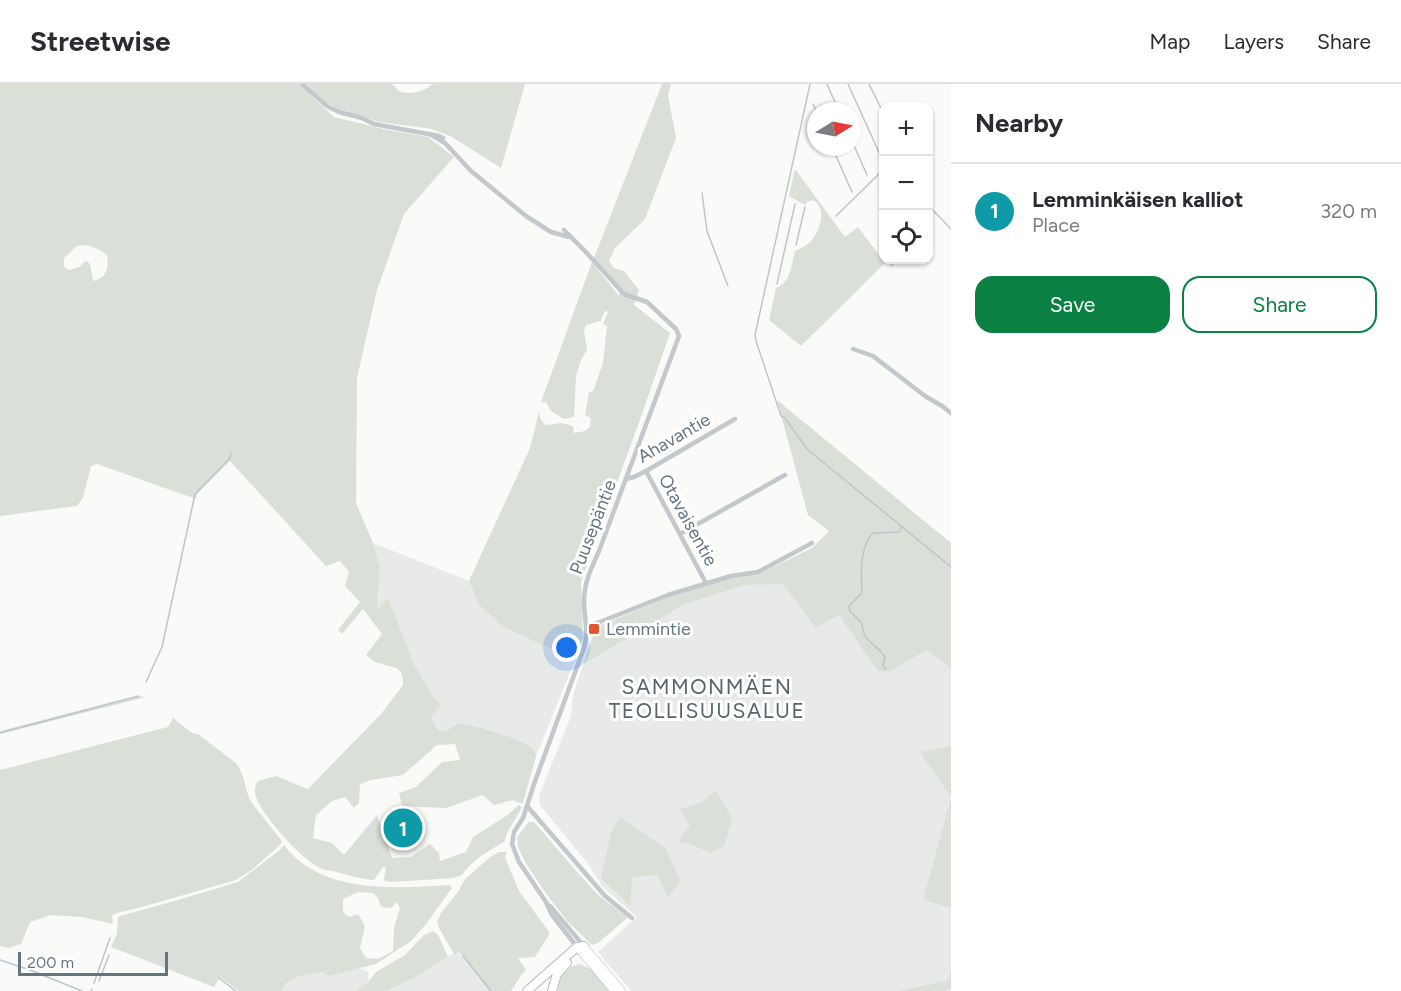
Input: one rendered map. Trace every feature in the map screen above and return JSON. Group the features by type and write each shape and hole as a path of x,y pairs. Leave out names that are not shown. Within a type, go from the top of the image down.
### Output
{"highway":[{"path":"527,991 580,948"},
{"path":"552,991 560,969 580,948"}],"main road":[{"path":"580,948 614,991"},
{"path":"580,948 622,991"}],"street":[{"path":"302,84 327,106 339,112 374,124 443,138"},
{"path":"430,134 445,143 471,171 526,216 551,232 572,238"},
{"path":"564,230 572,238"},
{"name":"Puusepäntie","path":"572,238 624,294 647,302 676,329 679,336 627,479 585,583 584,601 587,627 584,648 523,818 514,832 512,844 516,856 546,902 556,912 580,948"},
{"path":"854,349 873,356 951,413"},
{"name":"Ahavantie","path":"627,479 646,471 735,418"},
{"name":"Otavaisentie","path":"646,471 706,583"},
{"path":"680,534 785,475"},
{"path":"587,627 668,595 706,583 763,570 812,543"},
{"path":"527,806 605,896 632,918"}],"shaded area":[{"path":"0,84 299,84 334,117 428,137 454,157 404,214 377,290 357,378 356,503 373,543 380,567 377,610 388,598 414,664 432,695 442,705 431,718 438,730 446,731 459,724 486,729 527,745 533,749 536,756 523,803 513,800 494,805 483,795 446,808 402,806 399,793 416,787 442,762 460,760 455,744 437,745 403,775 360,784 359,803 354,808 345,797 332,801 316,815 313,838 332,843 344,855 377,815 392,858 411,857 430,844 439,853 440,861 466,852 473,837 519,805 522,807 505,841 476,860 462,875 453,878 391,882 385,881 386,868 383,867 374,880 320,868 303,856 267,816 255,794 258,781 276,776 308,789 381,714 403,685 403,679 401,672 396,668 375,662 366,655 382,634 363,609 342,634 338,630 360,602 345,586 349,572 340,561 326,566 230,461 197,494 196,499 97,464 91,466 83,498 77,506 0,516","holes":["87,245 107,255 108,264 106,272 98,280 93,281 90,264 86,261 79,267 69,270 64,267 64,258 77,246"]},
{"path":"306,84 392,84 399,91 412,93 422,91 433,84 525,84 501,168 452,137 432,129 379,122 338,109 326,102"},
{"path":"662,84 671,84 668,95 676,138 645,219 615,248 609,261 614,268 624,271 639,290 634,305 670,333 581,582 583,637 575,660 505,628 479,605 469,581 530,448 539,412 545,425 562,423 573,426 574,433 585,431 590,427 591,418 585,415 589,392 593,391 603,363 607,326 603,324 608,312 604,312 601,321 586,325 584,331 587,350 576,376 574,417 564,419 551,411 546,402 541,402 592,262 619,296 620,287 594,258"},
{"path":"795,169 845,237 858,227 879,255 879,264 884,264 801,346 769,320 776,288 788,278 795,251 812,240 818,230 821,213 817,203 812,200 805,205 789,196"},
{"path":"777,400 951,543 951,669 927,650 891,671 879,671 839,615 816,628 782,584 745,585 683,605 583,665 596,627 683,591 761,573 812,548 829,531 808,515"},
{"path":"373,543 469,581 479,605 505,628 575,660 536,756 531,747 491,730 454,726 451,730 444,732 438,730 431,718 442,705 432,695 414,664 388,599 377,611 380,567"},
{"path":"782,584 816,628 839,615 871,662 891,671 927,650 951,669 951,746 921,752 951,797 923,900 951,908 951,968 948,980 899,991 631,991 598,952 637,917 603,887 589,865 540,805 539,796 571,716 573,695 583,665 683,605 745,585"},
{"path":"135,696 146,697 0,734 0,731"},
{"path":"173,718 237,764 251,802 281,840 280,845 253,869 236,880 114,914 113,924 82,917 51,915 30,922 21,944 9,948 0,946 0,770 168,727"},
{"path":"951,746 951,797 920,752"},
{"path":"716,791 732,818 724,846 711,853 678,841 690,826 680,809 701,803"},
{"path":"951,797 951,908 923,900"},
{"path":"620,817 665,848 681,881 668,897 657,875 632,877 630,906 601,878 611,833"},
{"path":"529,822 534,822 598,895 627,917 598,943 592,945 568,922 525,862 518,847 517,837"},
{"path":"284,845 300,861 318,873 360,885 406,887 450,885 452,888 411,941 376,964 328,976 323,972 299,976 284,986 281,991 239,991 220,977 214,987 111,947 117,934 120,916 238,882","holes":["358,892 373,893 378,898 381,907 391,908 397,902 400,908 394,928 393,951 378,959 366,958 360,948 365,926 358,914 349,917 343,912 343,899"]},
{"path":"499,852 507,852 505,857 519,891 550,933 535,957 518,958 526,970 511,991 489,991 459,952 454,954 437,922 465,879"},
{"path":"433,931 438,935 448,957 412,979 386,991 356,991 376,972 405,955 424,935"},
{"path":"458,952 489,991 386,991 412,979"},
{"path":"579,964 591,969 610,991 558,991 564,974"},
{"path":"359,968 368,972 369,981 356,991 281,991 297,975 323,972 328,976"},
{"path":"951,968 951,990 899,991 948,980"}],"waterway":[{"path":"810,84 755,335 756,341 781,416 785,418 807,449 951,567"},
{"path":"827,84 835,102"},
{"path":"848,84 881,156"},
{"path":"869,84 879,104"},
{"path":"836,156 852,192"},
{"path":"859,156 867,175"},
{"path":"836,216 879,174"},
{"path":"702,193 707,231 728,286"},
{"path":"777,284 795,204"},
{"path":"796,245 805,207"},
{"path":"933,210 951,229"},
{"path":"146,682 162,647 195,494 232,453"},
{"path":"886,669 883,666 885,657 867,639 862,623 850,611 849,606 862,593 862,562 868,539 873,533 899,532 902,526"},
{"path":"0,733 139,696"},
{"path":"94,983 110,938"},
{"path":"99,981 109,955"},
{"path":"463,956 491,991"},
{"path":"0,960 82,991"},
{"path":"219,978 236,991"}],"place":[{"name":"Lemmintie","path":"594,629"},
{"name":"Lemminkäisen kalliot","path":"403,828"}],"district":[{"name":"SAMMONMÄEN TEOLLISUUSALUE","path":"707,699"}]}
